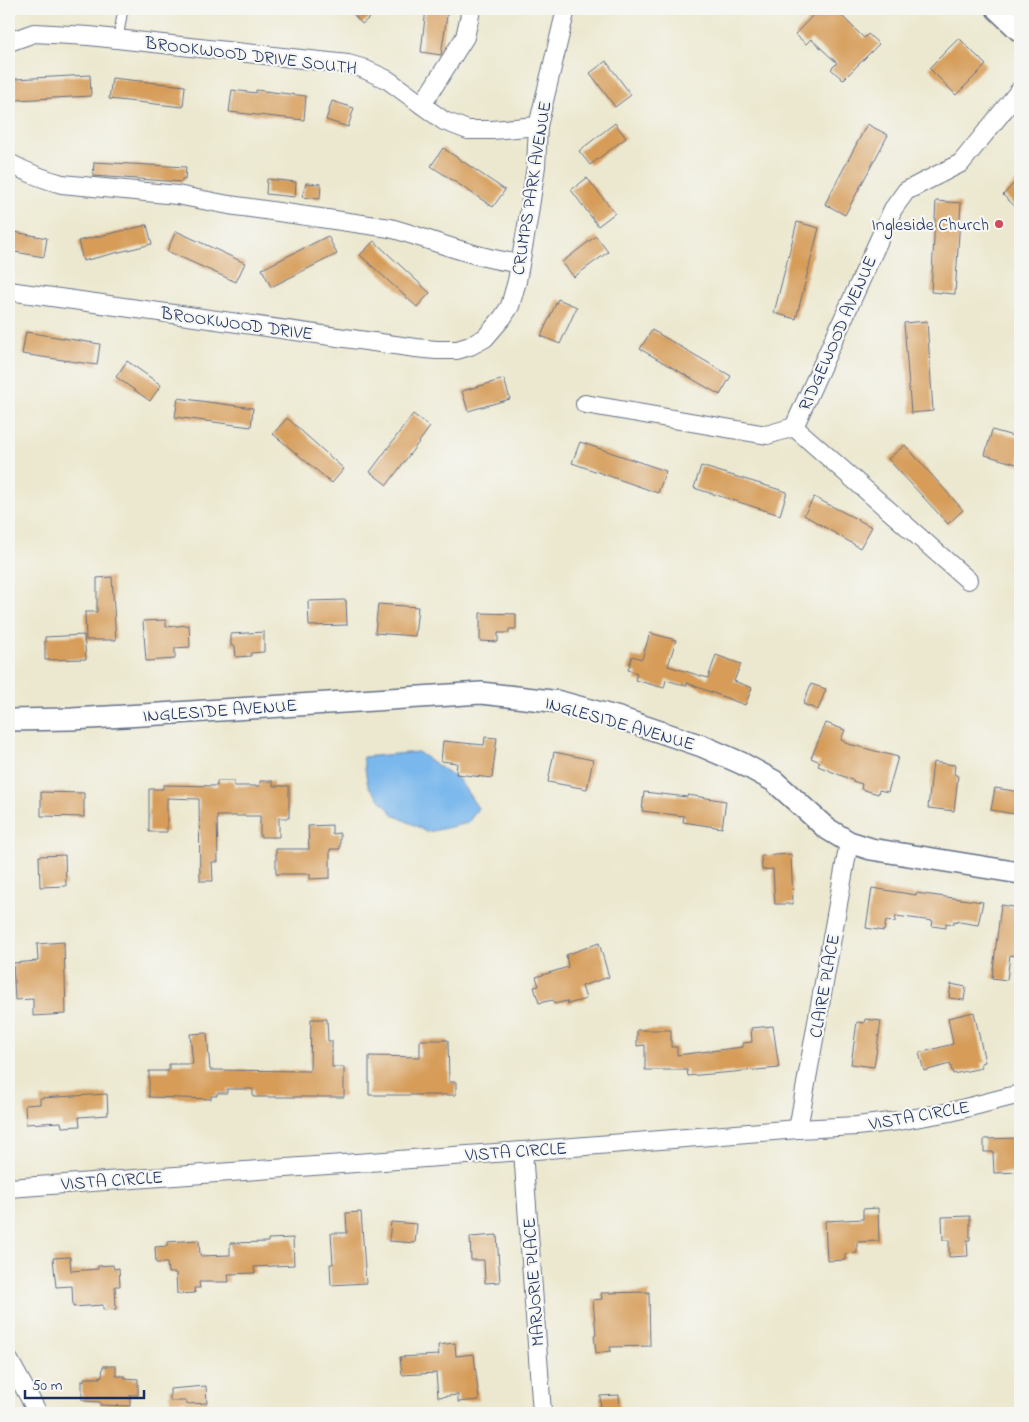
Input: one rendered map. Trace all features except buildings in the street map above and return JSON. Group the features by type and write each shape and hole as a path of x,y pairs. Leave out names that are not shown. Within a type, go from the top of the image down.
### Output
{"street":[{"path":"422,105 465,37 470,15 468,9"},
{"name":"CRUMPS PARK AVENUE","path":"466,347 485,338 504,317 510,306 517,281 536,166 538,126 566,9"},
{"path":"997,9 1020,31"},
{"name":"BROOKWOOD DRIVE SOUTH","path":"9,42 34,33 118,39 348,64 388,80 444,121 468,130 538,126"},
{"name":"RIDGEWOOD AVENUE","path":"585,404 767,435 794,426 893,209 906,191 961,163 1020,90"},
{"path":"9,163 30,174 62,184 177,196 390,228 488,258 520,264"},
{"name":"BROOKWOOD DRIVE","path":"9,291 416,348 457,350 466,347"},
{"name":"RIDGEWOOD AVENUE","path":"794,426 968,580"},
{"name":"INGLESIDE AVENUE","path":"13,722 481,693 560,702 619,718 702,746 741,762 774,781 826,828 849,842 871,850 1020,873"},
{"name":"CLAIRE PLACE","path":"798,1129 849,842"},
{"name":"VISTA CIRCLE","path":"9,1188 857,1126 950,1112 1020,1094"},
{"name":"MARJORIE PLACE","path":"523,1150 542,1413"},
{"path":"9,1360 38,1413"}],"lane":[{"path":"118,39 123,9"}],"water":[{"path":"418,752 459,780 478,808 468,823 428,832 394,815 368,786 363,757"}],"place":[{"name":"Ingleside Church","path":"999,224"}]}
